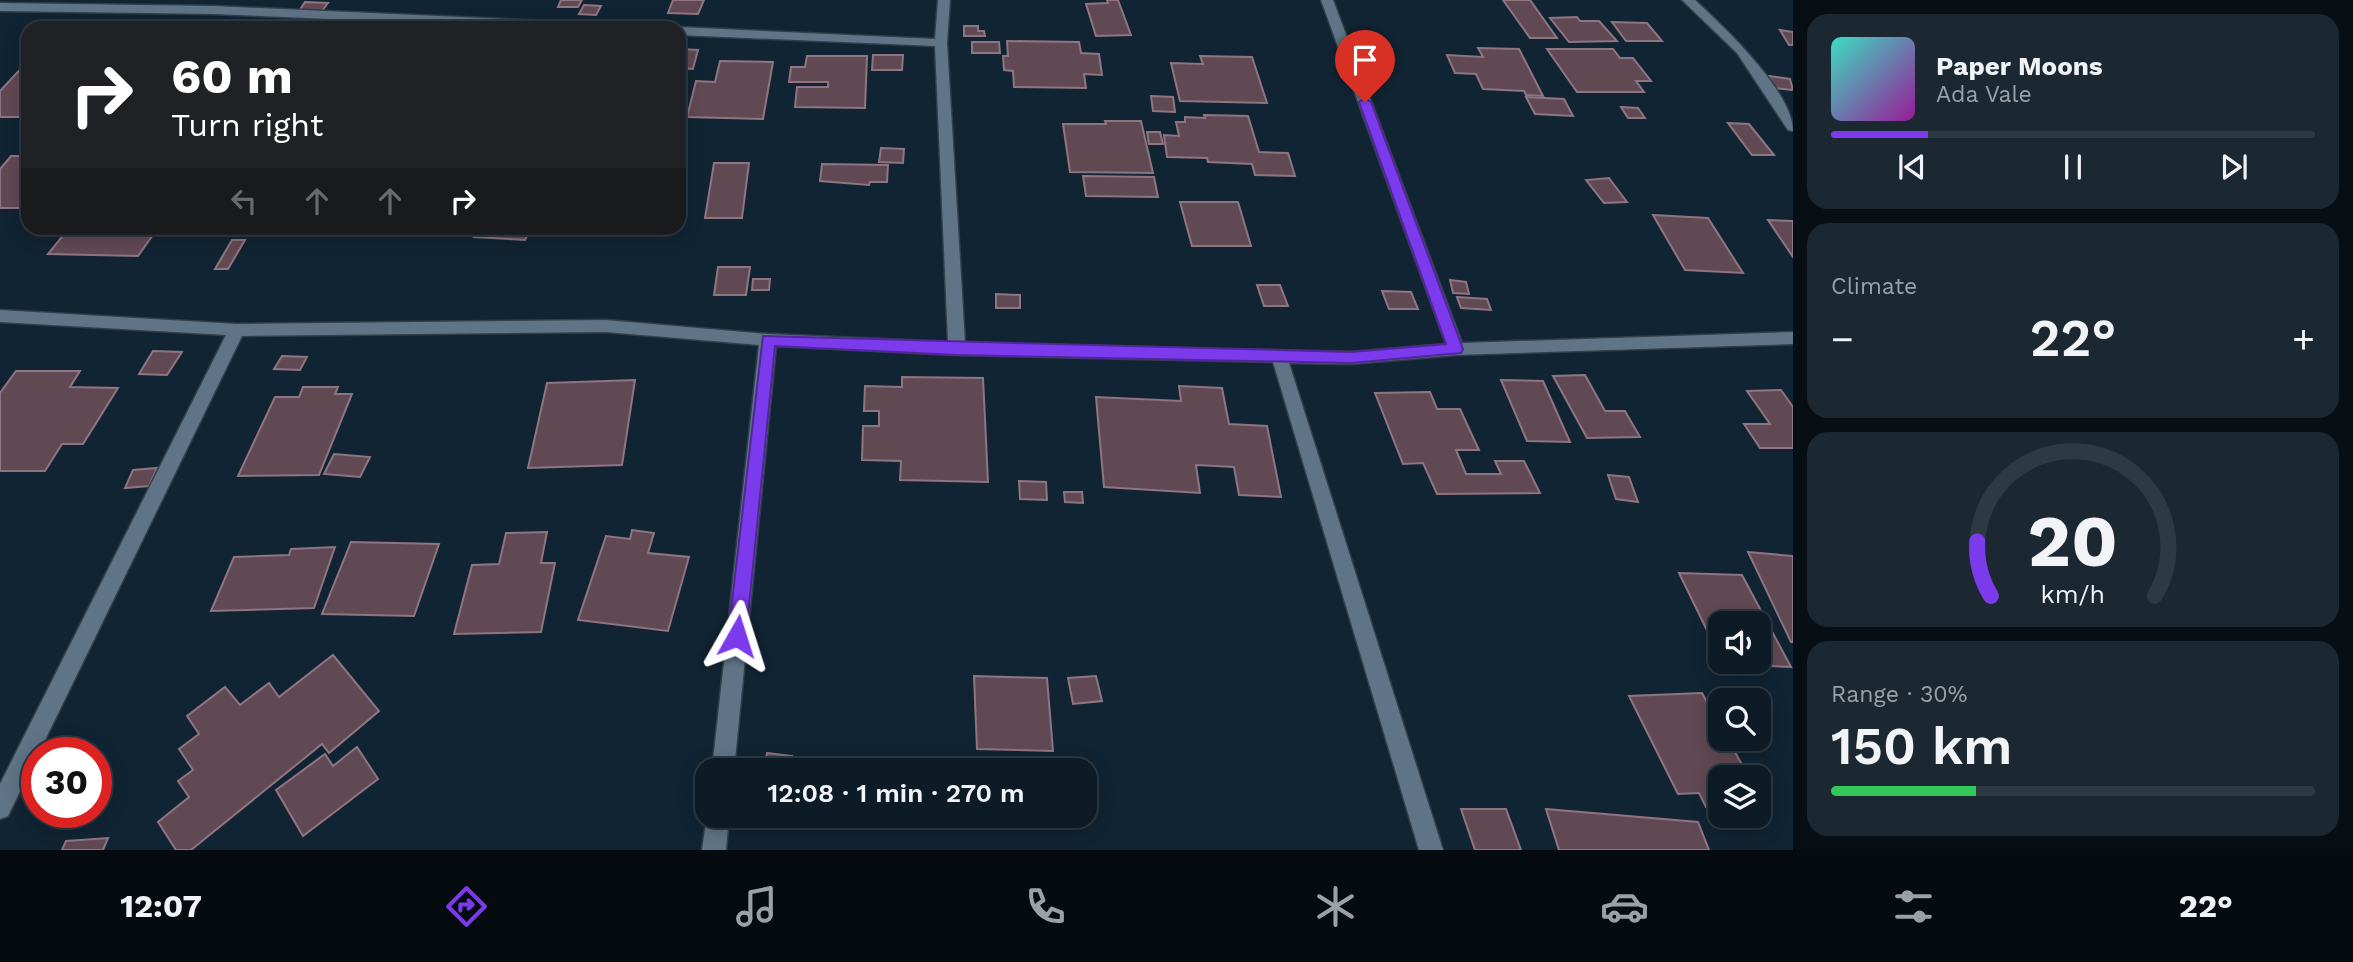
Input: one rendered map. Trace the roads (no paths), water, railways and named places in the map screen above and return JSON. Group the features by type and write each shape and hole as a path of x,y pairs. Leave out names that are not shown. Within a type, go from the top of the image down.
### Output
{"street":[{"path":"944,0 941,43 957,349"},
{"path":"1327,0 1456,349"},
{"path":"1688,0 1742,51 1793,127"},
{"path":"0,7 214,10 458,21"},
{"path":"686,31 941,43"},
{"path":"0,316 237,330 606,326 768,340 957,349 1351,358 1456,349 1793,338"},
{"path":"0,807 237,330"},
{"path":"724,758 768,340"},
{"path":"1279,356 1431,850"},
{"path":"715,850 717,828"}]}
